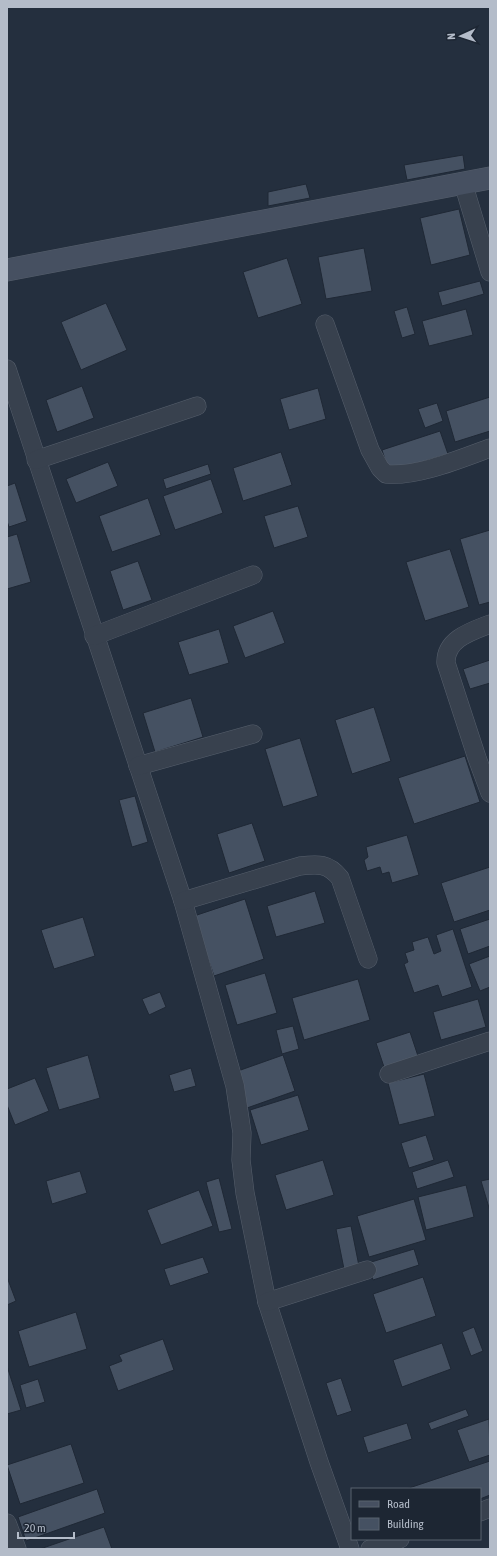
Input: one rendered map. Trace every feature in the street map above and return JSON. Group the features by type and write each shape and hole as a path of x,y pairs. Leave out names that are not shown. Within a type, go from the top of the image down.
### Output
{"main road":[{"path":"7,270 490,178"}],"street":[{"path":"463,183 490,272"},
{"path":"325,324 370,450 380,468 386,474 396,475 412,473 458,460 490,448"},
{"path":"7,369 94,636 183,901 235,1086 242,1133 241,1160 245,1192 267,1302 319,1462 350,1549"},
{"path":"36,460 197,406"},
{"path":"94,636 253,575"},
{"path":"490,624 465,634 449,647 445,656 446,663 483,756 490,794"},
{"path":"138,766 254,734"},
{"path":"183,901 300,866 318,864 333,869 340,878 368,959"},
{"path":"389,1074 490,1041"},
{"path":"267,1302 367,1270"},
{"path":"7,1523 17,1549"},
{"path":"370,1549 397,1540"}],"building":[{"path":"463,155 465,169 407,180 404,165"},
{"path":"306,184 310,198 268,206 268,192"},
{"path":"459,209 470,255 431,265 420,218"},
{"path":"364,248 372,291 326,299 318,257"},
{"path":"287,258 302,304 258,318 243,272"},
{"path":"480,281 484,294 442,306 438,292"},
{"path":"106,303 127,350 81,370 61,322"},
{"path":"407,307 415,334 402,338 394,311"},
{"path":"466,309 473,335 429,346 422,321"},
{"path":"82,386 94,418 57,432 46,400"},
{"path":"318,388 326,419 289,430 280,399"},
{"path":"490,397 490,431 455,442 446,411"},
{"path":"437,403 443,421 425,428 418,409"},
{"path":"440,431 448,454 389,472 382,450"},
{"path":"281,452 292,485 243,501 233,468"},
{"path":"108,462 118,486 76,503 66,479"},
{"path":"208,464 211,474 166,489 163,479"},
{"path":"211,479 223,513 175,530 163,496"},
{"path":"15,483 27,521 9,527 7,521 7,486"},
{"path":"148,498 161,535 112,552 99,516"},
{"path":"298,506 308,537 274,548 264,516"},
{"path":"490,530 490,602 479,605 460,539"},
{"path":"17,534 31,582 7,589 7,537"},
{"path":"450,549 469,607 425,621 406,562"},
{"path":"138,561 152,600 123,610 110,571"},
{"path":"273,611 285,643 245,658 233,626"},
{"path":"219,629 229,663 189,675 178,642"},
{"path":"490,660 490,683 470,689 463,669"},
{"path":"191,698 203,737 155,752 143,713"},
{"path":"374,707 391,761 352,774 335,720"},
{"path":"300,738 318,796 283,807 265,749"},
{"path":"465,756 480,802 414,824 398,778"},
{"path":"135,796 148,842 132,847 119,800"},
{"path":"252,823 265,861 229,873 217,834"},
{"path":"407,835 419,875 392,883 389,872 382,874 380,867 367,871 364,860 368,857 366,847"},
{"path":"490,867 490,910 454,922 441,883"},
{"path":"315,891 325,923 276,937 267,906"},
{"path":"245,899 264,959 214,976 194,916"},
{"path":"83,917 95,956 54,969 41,930"},
{"path":"490,919 490,946 468,954 460,929"},
{"path":"453,929 472,987 442,997 438,985 414,993 404,964 408,962 405,953 414,950 412,942 428,937 434,954 441,951 436,935"},
{"path":"490,956 490,987 480,991 469,964"},
{"path":"265,973 277,1013 237,1025 225,985"},
{"path":"358,979 370,1020 304,1040 292,998"},
{"path":"160,992 166,1007 149,1015 142,999"},
{"path":"478,999 486,1027 441,1040 433,1012"},
{"path":"293,1026 299,1049 282,1054 276,1030"},
{"path":"410,1032 418,1056 384,1067 376,1043"},
{"path":"88,1055 100,1098 59,1110 46,1068"},
{"path":"283,1055 295,1091 247,1108 235,1072"},
{"path":"191,1068 196,1086 174,1092 169,1075"},
{"path":"424,1074 435,1116 399,1125 388,1083"},
{"path":"35,1078 49,1111 15,1125 7,1105 7,1089"},
{"path":"298,1095 309,1130 261,1145 250,1110"},
{"path":"426,1135 434,1160 409,1168 401,1143"},
{"path":"323,1160 334,1195 286,1210 275,1175"},
{"path":"448,1160 454,1177 417,1189 412,1172"},
{"path":"80,1171 87,1193 52,1204 46,1181"},
{"path":"219,1178 232,1229 219,1232 206,1182"},
{"path":"490,1179 490,1211 481,1181"},
{"path":"466,1185 474,1217 426,1230 418,1197"},
{"path":"199,1190 213,1226 161,1245 147,1210"},
{"path":"414,1199 426,1240 369,1257 357,1216"},
{"path":"351,1226 359,1266 344,1269 336,1229"},
{"path":"414,1249 419,1265 373,1280 368,1263"},
{"path":"203,1257 209,1273 170,1286 164,1269"},
{"path":"7,1277 16,1301 7,1305"},
{"path":"423,1277 436,1316 386,1333 373,1294"},
{"path":"76,1312 87,1349 29,1367 18,1331"},
{"path":"474,1327 483,1351 471,1356 462,1332"},
{"path":"163,1339 174,1370 118,1391 109,1366 122,1361 119,1355"},
{"path":"442,1343 451,1369 402,1387 393,1360"},
{"path":"7,1366 21,1410 7,1414"},
{"path":"341,1378 352,1411 337,1416 326,1383"},
{"path":"38,1379 45,1402 26,1408 20,1385"},
{"path":"466,1409 469,1416 431,1430 428,1423"},
{"path":"489,1419 490,1455 469,1462 457,1430"},
{"path":"407,1423 412,1439 368,1453 363,1437"},
{"path":"71,1444 84,1483 20,1504 7,1465"},
{"path":"490,1461 490,1495 481,1499 481,1488 409,1488"},
{"path":"97,1489 105,1513 26,1541 18,1517"},
{"path":"104,1527 112,1549 40,1549"}]}
